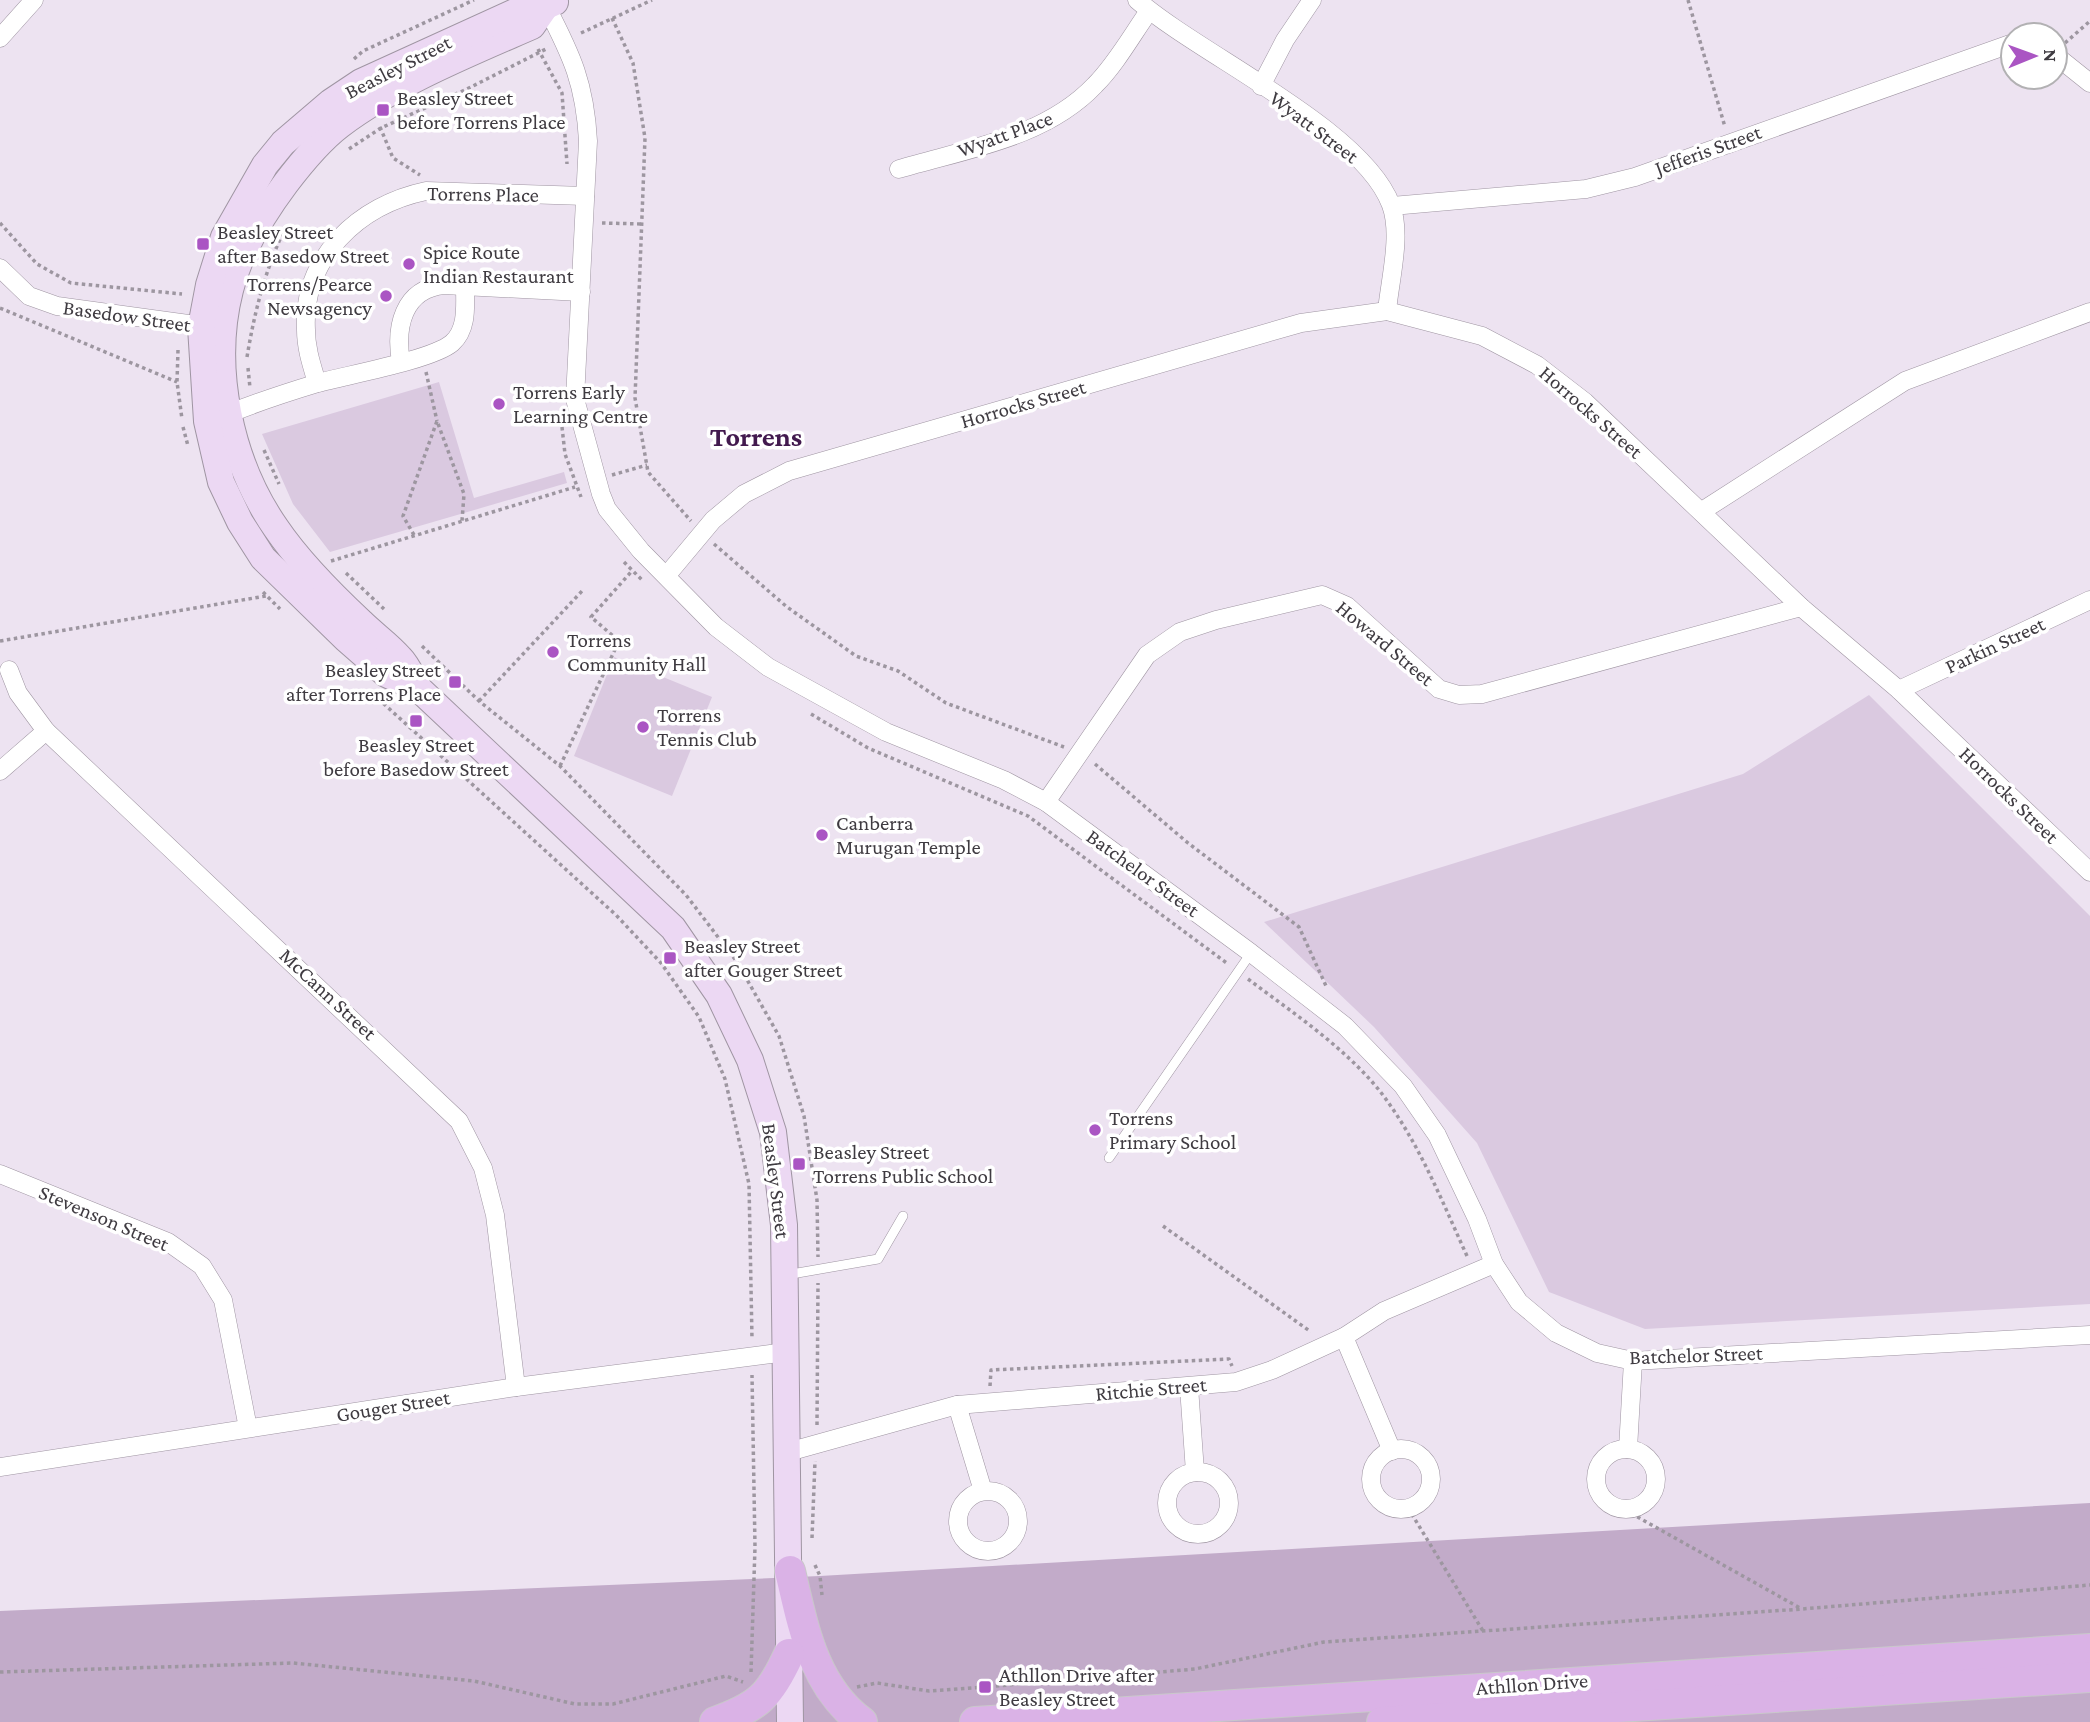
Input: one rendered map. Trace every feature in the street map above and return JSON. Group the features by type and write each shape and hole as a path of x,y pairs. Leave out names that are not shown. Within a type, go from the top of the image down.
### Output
{"main road":[{"name":"Beasley Street","path":"553,3 528,6 366,94 302,125 265,165 224,237 209,285 213,327 229,414 221,482 240,522 263,558 386,674 419,689 673,928 719,995 750,1060 774,1132 784,1225 788,1452 801,1565 789,1654 790,1722"},
{"path":"801,1565 806,1634 820,1673 834,1697 862,1722"},
{"name":"Athllon Drive","path":"975,1722 2090,1649"},
{"path":"715,1722 745,1712 775,1686 789,1654"},
{"name":"Athllon Drive","path":"1382,1722 2090,1677"}],"street":[{"path":"0,38 34,0"},
{"path":"1261,86 1285,40 1312,0"},
{"name":"Batchelor Street","path":"553,3 586,100 577,196 584,223 575,400 595,481 607,509 646,555 716,627 768,667 886,732 1004,780 1046,802 1302,992 1375,1055 1423,1116 1437,1135 1477,1219 1494,1264 1519,1302 1556,1333 1597,1353 1633,1361 2090,1335"},
{"name":"Wyatt Street","path":"1143,5 1352,152 1375,177 1392,206 1395,236 1387,310"},
{"name":"Wyatt Place","path":"899,169 1027,131 1065,112 1096,84 1143,5"},
{"name":"Jefferis Street","path":"1392,206 1586,189 1635,177 1999,48"},
{"path":"2069,61 2090,83"},
{"name":"Torrens Place","path":"317,383 305,329 312,285 332,245 364,214 383,204 426,191 577,196"},
{"name":"Basedow Street","path":"2,275 29,296 57,306 213,327"},
{"path":"401,362 400,322 409,302 436,286 581,292"},
{"path":"229,414 317,383 401,362 453,343 466,313 465,286"},
{"name":"Horrocks Street","path":"667,575 697,527 744,494 789,471 1301,323 1387,310 1482,336 1537,365 1585,402 1801,607 1899,690 2090,872"},
{"path":"1702,511 1905,381 2090,312"},
{"name":"Howard Street","path":"1046,802 1147,655 1180,632 1216,620 1322,595 1347,606 1438,689 1459,695 1482,694 1801,607"},
{"name":"Parkin Street","path":"1899,690 2090,600"},
{"name":"McCann Street","path":"9,670 18,693 46,731 459,1121 483,1168 495,1216 516,1387"},
{"path":"0,771 46,731"},
{"name":"Stevenson Street","path":"0,1174 168,1241 202,1266 223,1300 248,1428"},
{"name":"Ritchie Street","path":"788,1452 957,1405 1236,1382 1272,1370 1344,1337 1384,1311 1494,1264"},
{"path":"1344,1337 1392,1451"},
{"name":"Gouger Street","path":"0,1467 516,1387 786,1352"},
{"path":"1628,1449 1633,1361"},
{"path":"1189,1387 1195,1472"},
{"path":"957,1405 983,1491"},
{"path":"1401,1449 1419,1456 1429,1471 1430,1481 1424,1498 1408,1508 1388,1506 1374,1492 1371,1482 1376,1462 1392,1451 1401,1449"},
{"path":"1628,1449 1647,1457 1656,1476 1651,1496 1644,1504 1625,1510 1607,1503 1596,1487 1595,1478 1597,1468 1609,1453 1628,1449"}],"lane":[{"path":"1109,1158 1251,953"},
{"path":"785,1275 878,1259 903,1216"}],"path":[{"path":"366,94 540,52 652,0"},
{"path":"1688,0 1729,143"},
{"path":"612,18 633,63 645,138 635,398 648,472 697,527 787,607 856,656 898,671 946,703 1080,755 1188,843 1299,927 1331,996 1310,982 1289,1009"},
{"path":"2069,41 2090,22"},
{"path":"540,52 562,93 577,196"},
{"path":"347,150 366,94"},
{"path":"366,94 393,158 422,176"},
{"path":"284,496 259,438 229,414 247,357 256,305 269,262 289,220"},
{"path":"0,223 37,264 71,283 182,294"},
{"path":"584,223 642,224"},
{"path":"0,308 177,382"},
{"path":"423,355 437,421 464,494 462,521"},
{"path":"561,418 565,454 575,486 583,500"},
{"path":"414,536 403,516 437,421"},
{"path":"333,560 647,465"},
{"path":"697,527 699,514"},
{"path":"325,552 392,618"},
{"path":"560,766 619,641 591,617 646,555"},
{"path":"624,561 631,572 653,589"},
{"path":"479,701 583,590"},
{"path":"0,641 266,596"},
{"path":"412,637 479,701 560,766 686,895 737,962 779,1036 804,1116 817,1200 817,1425 812,1547"},
{"path":"805,709 868,748 1028,816 1333,1044 1378,1089 1414,1142 1468,1258 1462,1263"},
{"path":"1163,1226 1316,1335 1304,1340"},
{"path":"990,1386 991,1370 1228,1359 1235,1370"},
{"path":"817,1425 830,1427"},
{"path":"1408,1508 1483,1631"},
{"path":"1625,1510 1802,1609"},
{"path":"801,1565 820,1576 823,1601"},
{"path":"847,1691 865,1684 929,1691 1195,1670 1324,1642 1802,1609 2090,1585"},
{"path":"0,1672 293,1663 474,1681 575,1704 613,1704 726,1676 740,1679 750,1688"}],"shaded area":[{"path":"439,382 474,498 564,472 567,483 330,552 293,504 262,434"},
{"name":"Torrens Tennis Club","path":"614,657 712,697 672,796 574,756"},
{"path":"1869,695 2090,916 2090,1304 1645,1329 1549,1292 1477,1143 1374,1027 1264,922 1743,774"},
{"path":"2090,1503 2090,1722 0,1722 0,1611 820,1576"}],"place":[{"name":"Beasley Street before Torrens Place","path":"383,110"},
{"name":"Beasley Street after Basedow Street","path":"203,244"},
{"name":"Spice Route Indian Restaurant","path":"409,264"},
{"name":"Torrens/Pearce Newsagency","path":"386,296"},
{"name":"Torrens Early Learning Centre","path":"499,404"},
{"name":"Torrens Community Hall","path":"553,652"},
{"name":"Beasley Street after Torrens Place","path":"455,682"},
{"name":"Beasley Street before Basedow Street","path":"416,721"},
{"name":"Torrens Tennis Club","path":"643,727"},
{"name":"Canberra Murugan Temple","path":"822,835"},
{"name":"Beasley Street after Gouger Street","path":"670,958"},
{"name":"Torrens Primary School","path":"1095,1130"},
{"name":"Beasley Street Torrens Public School","path":"799,1164"},
{"name":"Athllon Drive after Beasley Street","path":"985,1687"}],"district":[{"name":"Torrens","path":"756,436"}]}
